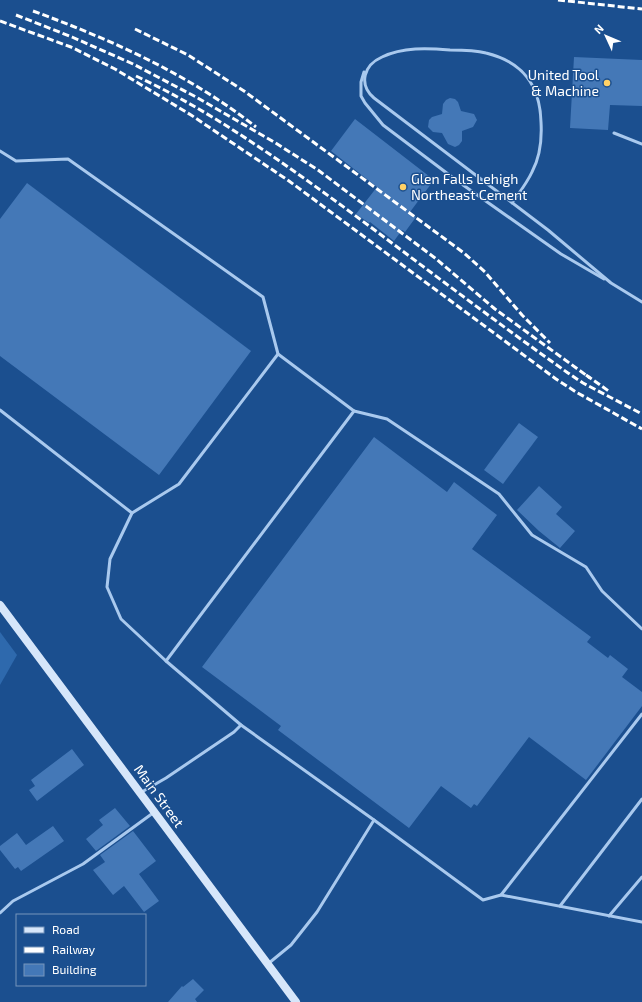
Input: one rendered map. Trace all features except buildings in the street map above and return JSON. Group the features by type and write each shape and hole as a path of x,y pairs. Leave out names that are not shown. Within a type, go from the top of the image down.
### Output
{"main road":[{"name":"Main Street","path":"0,605 296,1002"}],"lane":[{"path":"512,203 532,172 538,156 542,138 538,96 534,85 523,72 512,63 486,52 422,48 389,54 375,61 367,69 361,82 361,96 383,125 456,180 561,254 642,302"},
{"path":"367,69 364,78 372,96 548,230 611,283"},
{"path":"614,133 642,144"},
{"path":"0,151 16,161 68,159 263,297 278,354 354,411 387,419 499,494 532,535 586,567 602,591 642,629"},
{"path":"278,354 179,484 132,513 110,559 107,587 121,619 166,661 241,725 483,900 501,895 642,922"},
{"path":"0,410 132,513"},
{"path":"166,661 354,411"},
{"path":"501,895 642,714"},
{"path":"140,793 166,778 234,732 241,725"},
{"path":"560,906 642,799"},
{"path":"0,912 13,901 83,864 154,812"},
{"path":"268,964 292,945 317,912 374,820"},
{"path":"609,916 642,877"}],"shaded area":[{"path":"0,632 17,655 0,685"}],"railway":[{"path":"558,0 642,9"},
{"path":"33,11 92,34 149,60 204,91 231,108 256,127"},
{"path":"16,15 72,37 133,64 196,97 274,142 318,170 435,258 495,309 590,378"},
{"path":"0,21 71,47 115,69 191,115 289,181 556,379 642,429"},
{"path":"135,29 188,55 244,91 464,253 485,272 522,315 550,343"},
{"path":"136,76 191,104 244,137 345,208 568,373 583,383 642,414"},
{"path":"586,375 610,392"}],"place":[{"name":"United Tool & Machine","path":"607,83"},
{"name":"Glen Falls Lehigh Northeast Cement","path":"403,187"}]}
